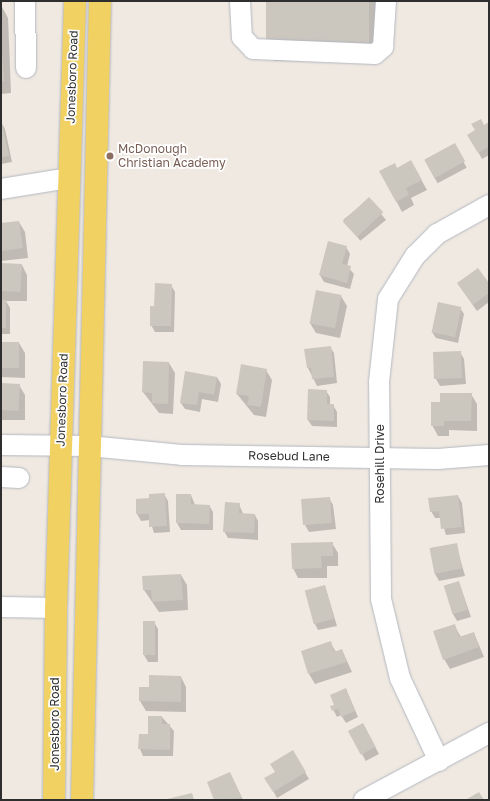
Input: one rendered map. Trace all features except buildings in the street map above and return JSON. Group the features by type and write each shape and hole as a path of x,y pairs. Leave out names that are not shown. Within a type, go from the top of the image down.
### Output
{"main road":[{"name":"Jonesboro Road","path":"54,800 56,608 60,446 74,1"},
{"path":"82,800 100,1"}],"street":[{"path":"25,1 26,68"},
{"path":"240,1 242,37 253,49 375,54 383,47 386,1"},
{"path":"1,189 69,178"},
{"name":"Rosehill Drive","path":"439,761 400,678 381,599 379,382 388,299 415,256 437,234 489,205"},
{"name":"Rosebud Lane","path":"1,446 89,446 182,455 438,459 489,455"},
{"path":"1,607 56,608"},
{"path":"364,800 489,733"}],"place":[{"name":"McDonough Christian Academy","path":"110,156"}]}
